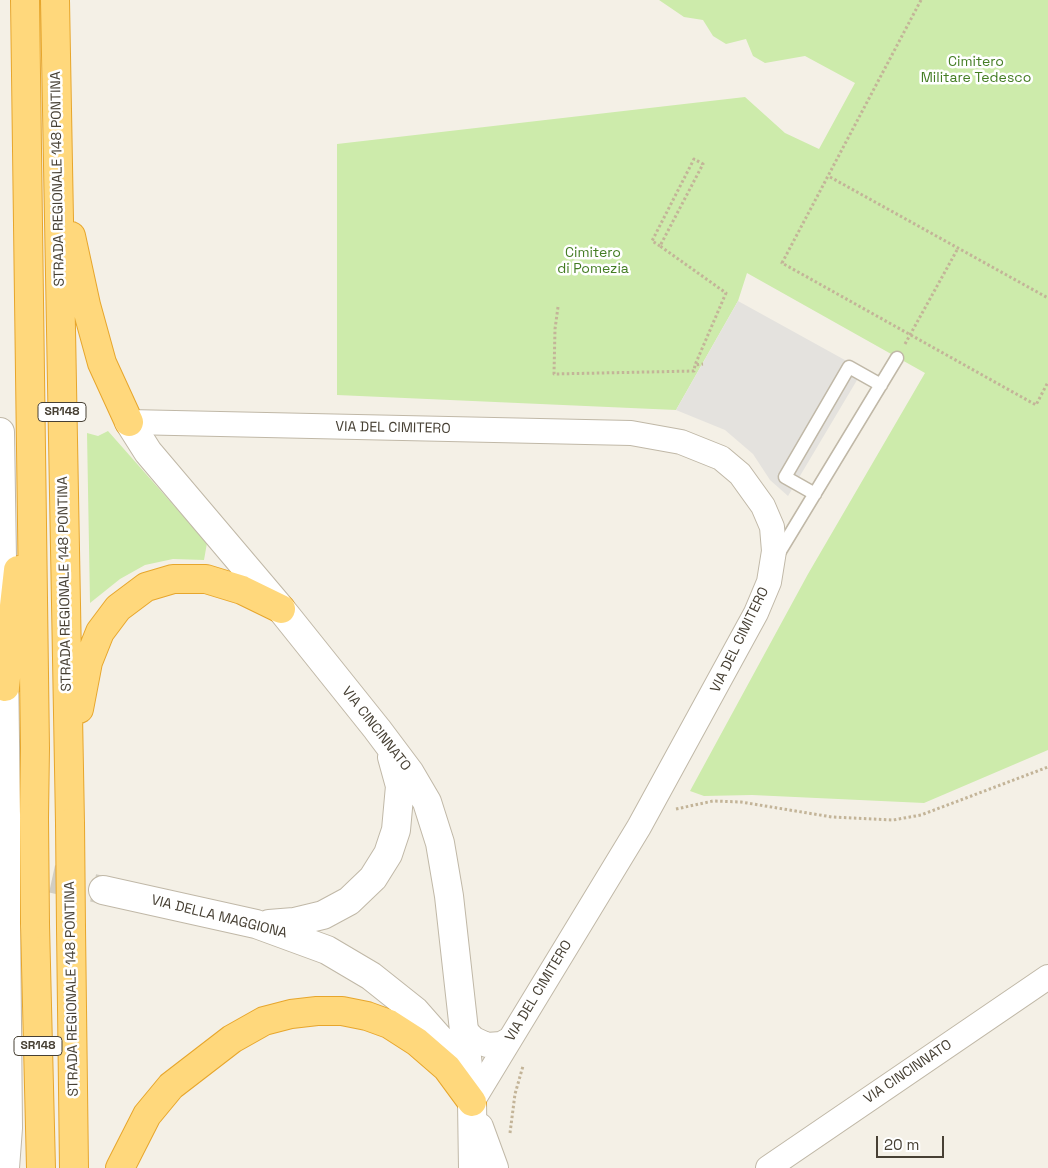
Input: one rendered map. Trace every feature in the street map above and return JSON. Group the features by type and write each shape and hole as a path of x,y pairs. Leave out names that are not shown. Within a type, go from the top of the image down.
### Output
{"highway":[{"name":"SR148","path":"25,0 35,748 35,924 41,1168"},
{"name":"STRADA REGIONALE 148 PONTINA","path":"55,0 70,823 74,1168"},
{"path":"57,162 90,322 107,377 128,422"},
{"path":"4,687 31,457"},
{"path":"68,780 84,680 92,651 106,623 118,608 133,596 158,581 196,578 228,585 281,609"},
{"path":"120,1168 147,1116 171,1086 232,1039 264,1021 291,1014 317,1010 342,1011 367,1016 389,1024 416,1042 447,1068 472,1102"}],"street":[{"name":"VIA DEL CIMITERO","path":"128,422 631,433 664,438 709,452 725,461 740,474 759,499 770,520 774,538 773,562 769,582 733,659 639,827 472,1102"},
{"name":"VIA CINCINNATO","path":"128,422 148,452 281,609 377,729 422,793 438,838 449,896 472,1102 473,1168"},
{"path":"0,432 6,817 4,1022 8,1128 5,1168"},
{"path":"256,924 294,922 323,915 349,901 377,873 392,843 400,800 397,771 377,729"},
{"name":"VIA DELLA MAGGIONA","path":"103,890 256,924 327,950 393,992 415,1011 445,1045 459,1068 472,1102"},
{"name":"VIA CINCINNATO","path":"768,1168 1048,977"},
{"path":"464,1029 474,1039 486,1045 501,1044 510,1039"},
{"name":"VIA CINCINNATO","path":"472,1102 494,1168"}],"lane":[{"path":"773,562 897,358"},
{"path":"815,494 785,477 849,367 881,385"}],"path":[{"path":"921,0 830,177 782,263 1036,405 1048,382"},
{"path":"558,307 555,329 554,374 694,371 726,292 652,241 694,159 704,164 660,246"},
{"path":"830,177 957,250 1048,298"},
{"path":"897,358 957,250"},
{"path":"695,365 703,364"},
{"path":"674,810 713,801 741,802 832,817 893,820 929,812 1048,767"}],"green space":[{"name":"Cimitero di Pomezia","path":"659,0 1048,0 1048,750 924,803 752,795 704,796 690,791 808,574 925,373 747,273 738,301 676,410 337,395 337,144 745,97 785,133 819,149 855,83 805,56 765,63 753,56 746,39 726,44 713,36 703,20 684,17"},
{"path":"108,431 207,543 204,560 173,559 145,565 120,579 90,603 87,433 98,436"}],"shaded area":[{"path":"738,301 863,370 788,496 770,480 753,454 725,430 676,410"}],"tunnel":[{"path":"11,870 103,890"}],"park label":[{"name":"Cimitero Militare Tedesco","path":"976,70"}]}
